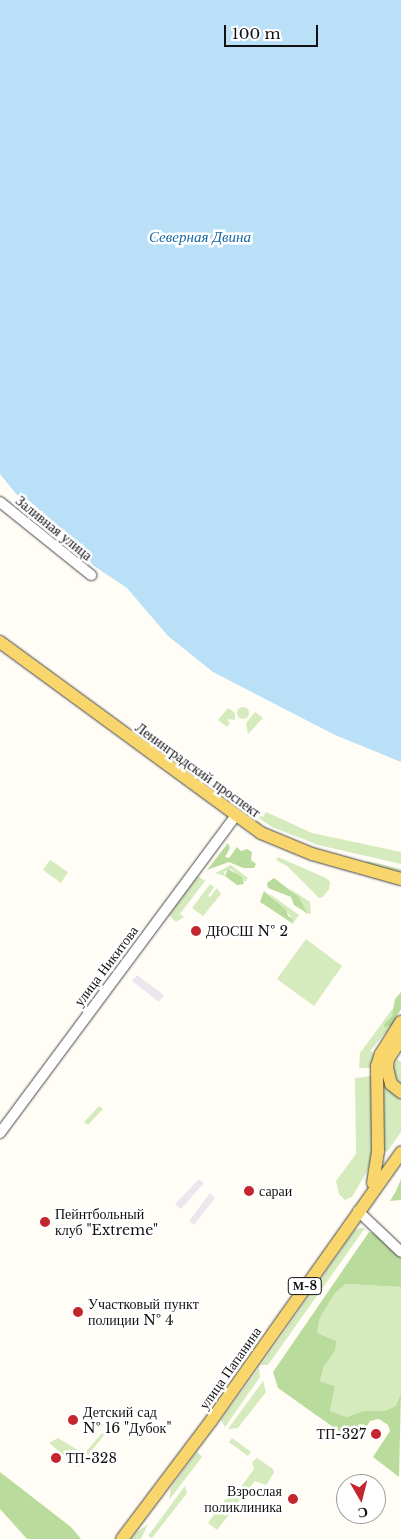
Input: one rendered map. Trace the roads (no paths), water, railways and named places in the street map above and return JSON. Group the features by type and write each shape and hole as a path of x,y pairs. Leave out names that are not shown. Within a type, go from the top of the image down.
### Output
{"main road":[{"name":"Ленинградский проспект","path":"0,642 235,816 261,833 312,854 401,879"},
{"path":"375,1186 378,1151 377,1066 381,1054 401,1022"},
{"path":"401,1038 388,1059 387,1068 391,1084 401,1092"},
{"name":"улица Папанина","path":"375,1186 401,1141"},
{"name":"улица Папанина","path":"122,1539 253,1362 375,1186 401,1153"},
{"path":"375,1186 401,1170"}],"street":[{"name":"Заливная улица","path":"0,502 91,575"},
{"name":"улица Никитова","path":"0,1133 235,816"},
{"path":"358,1211 401,1252"}],"water":[{"name":"Северная Двина","path":"0,0 401,0 401,762 335,735 213,672 168,636 127,588 94,566 60,528 27,499 17,495 0,474"}],"place":[{"name":"ДЮСШ № 2","path":"196,931"},
{"name":"сараи","path":"249,1191"},
{"name":"Пейнтбольный клуб \"Extreme\"","path":"45,1222"},
{"name":"Участковый пункт полиции № 4","path":"78,1312"},
{"name":"Детский сад № 16 \"Дубок\"","path":"73,1420"},
{"name":"ТП-327","path":"376,1434"},
{"name":"ТП-328","path":"56,1458"},
{"name":"Взрослая поликлиника","path":"293,1499"}]}
